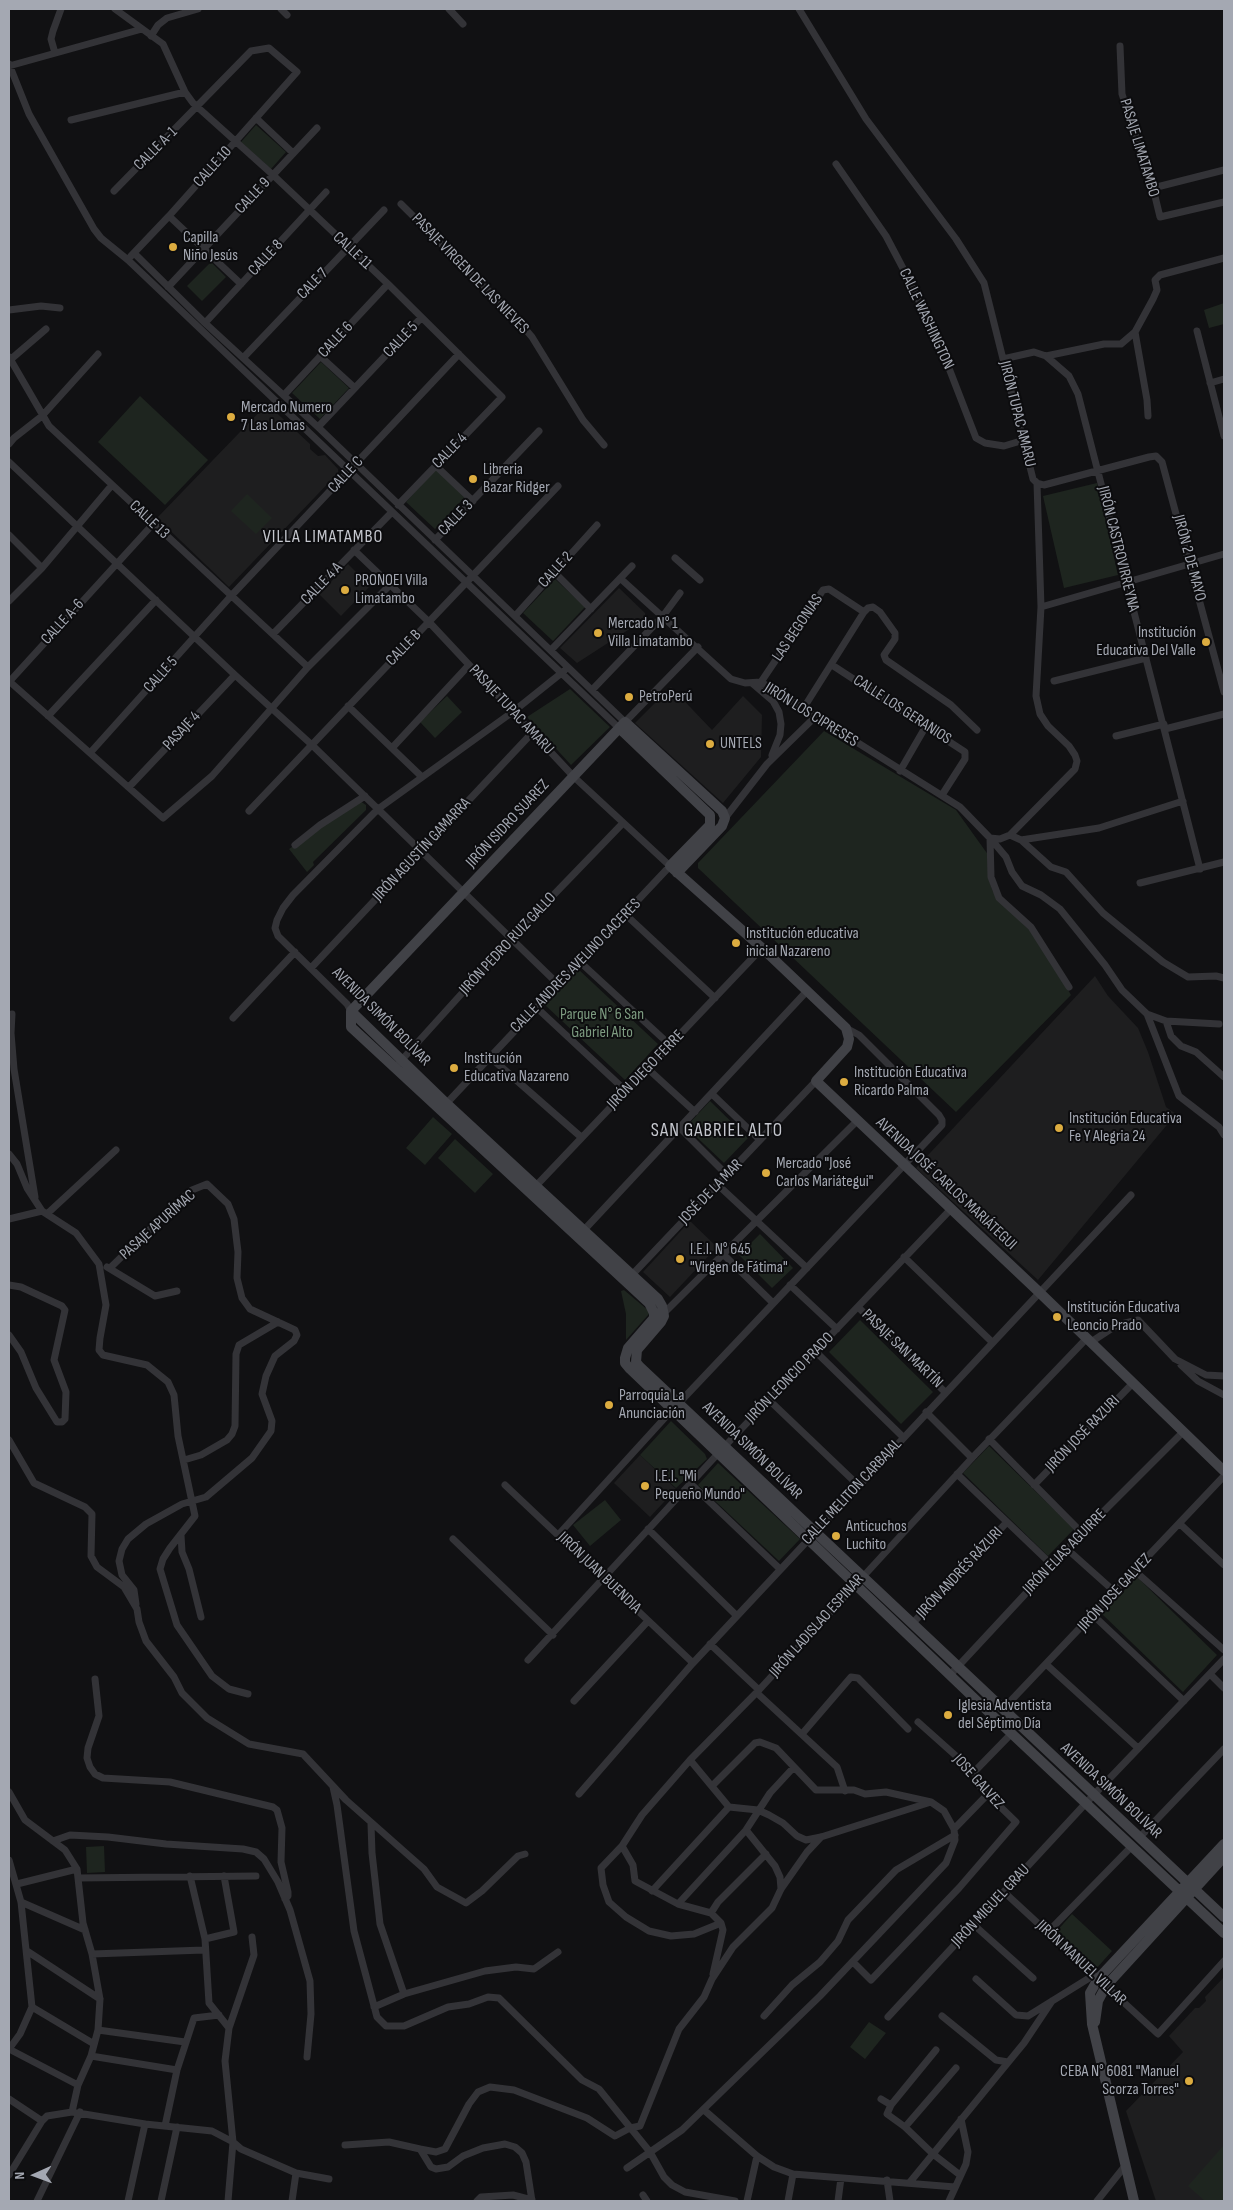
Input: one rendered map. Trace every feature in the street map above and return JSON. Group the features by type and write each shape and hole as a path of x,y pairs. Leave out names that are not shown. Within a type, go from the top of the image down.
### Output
{"street":[{"path":"55,53 52,31 61,9"},
{"path":"115,9 163,44 185,92 198,108"},
{"path":"151,36 158,25 167,18 181,11 198,9"},
{"path":"281,9 286,15"},
{"path":"449,9 462,24"},
{"name":"JIRÓN TUPAC AMARU","path":"799,9 866,119 956,239 984,283 1033,478 1037,483 1042,608 1036,696 1040,714 1048,726 1069,746 1077,761 1075,769 1010,835"},
{"path":"142,29 9,65 29,114 94,229 562,674 722,811 725,818"},
{"name":"PASAJE LIMATAMBO","path":"1120,46 1122,94 1153,188 1159,214 1163,218 1224,202"},
{"name":"CALLE A-1","path":"114,191 198,108 251,52 269,48 297,72"},
{"name":"CALLE 10","path":"128,260 297,72"},
{"path":"71,120 185,92"},
{"name":"CALLE 11","path":"198,108 273,175 388,284 502,397"},
{"path":"256,118 293,153"},
{"name":"CALLE 9","path":"168,287 317,128"},
{"name":"CALLE WASHINGTON","path":"836,164 886,236 903,268 940,345 976,438 985,443 1004,446 1024,440"},
{"path":"1153,188 1224,170"},
{"name":"CALLE 8","path":"205,323 326,192"},
{"name":"PASAJE VIRGEN DE LAS NIEVES","path":"401,204 515,317 532,337 582,420 604,445"},
{"name":"CALE 7","path":"243,358 384,210"},
{"path":"169,216 241,284"},
{"path":"134,253 205,323 318,427 592,690 622,725 710,815 710,824 674,870"},
{"path":"1003,359 1034,352 1046,356 1104,344 1121,344 1135,332 1157,290 1155,280 1160,275 1224,258"},
{"name":"CALLE 6","path":"284,395 388,284"},
{"path":"9,310 41,306 60,308"},
{"name":"CALLE 5","path":"318,427 421,318"},
{"path":"9,358 46,329"},
{"path":"1197,331 1224,436"},
{"path":"1135,332 1148,416"},
{"path":"9,444 42,416 98,354"},
{"name":"CALLE C","path":"231,596 350,472 458,354"},
{"path":"320,356 355,388"},
{"name":"JIRÓN CASTROVIRREYNA","path":"1046,356 1068,376 1078,394 1165,726 1200,869"},
{"name":"CALLE 13","path":"9,358 49,426 308,667"},
{"path":"1210,383 1224,379"},
{"name":"CALLE 4","path":"398,504 502,397"},
{"name":"CALLE 3","path":"435,540 539,431"},
{"name":"JIRÓN 2 DE MAYO","path":"1098,470 1156,456 1162,462 1191,563 1224,692"},
{"path":"9,462 312,745 559,985"},
{"path":"436,466 473,501"},
{"path":"1037,483 1044,485 1098,470"},
{"path":"9,601 42,568 112,485"},
{"name":"CALLE B","path":"249,811 558,486"},
{"name":"CALLE 4 A","path":"272,634 392,512"},
{"name":"CALLE A-6","path":"9,681 153,524"},
{"name":"CALLE 2","path":"515,616 597,525"},
{"path":"9,535 42,568"},
{"name":"PASAJE TUPAC AMARU","path":"354,550 429,622 574,777 674,870"},
{"path":"1042,608 1224,554"},
{"path":"675,558 700,580"},
{"path":"551,650 632,566"},
{"path":"554,572 591,609"},
{"name":"JIRÓN LOS CIPRESES","path":"621,579 731,679 745,683 762,682 900,771 960,807 1006,857 1022,886 1041,895 1060,909 1105,965 1122,990 1147,1014"},
{"path":"9,681 163,818 212,776 308,667 390,585"},
{"name":"LAS BEGONIAS","path":"762,682 823,590 829,589 864,612"},
{"path":"592,690 663,616 680,593"},
{"name":"CALLE 5","path":"90,753 231,596"},
{"path":"48,716 156,600"},
{"path":"803,709 864,612 868,608 873,607 880,612 895,633 894,639 884,655 886,660 951,705 978,730"},
{"name":"JIRÓN ISIDRO SUAREZ","path":"351,1011 698,647"},
{"path":"1054,681 1146,658"},
{"path":"392,748 469,665"},
{"name":"CALLE LOS GERANIOS","path":"832,665 965,752 965,759 942,795"},
{"path":"378,809 514,711 562,674 568,667"},
{"name":"PASAJE 4","path":"128,788 235,675"},
{"path":"752,682 773,702 780,718 780,735 767,764"},
{"path":"348,706 422,777"},
{"path":"1116,736 1224,714"},
{"path":"674,870 722,826 725,818 767,764 791,738 815,717"},
{"path":"900,771 926,726"},
{"name":"JIRÓN AGUSTÍN GAMARRA","path":"311,968 532,733"},
{"path":"295,845 320,825 365,796"},
{"path":"1020,840 1099,828 1182,801"},
{"name":"AVENIDA SIMÓN BOLÍVAR","path":"378,809 293,896 277,920 275,928 278,936 347,1004 398,1064"},
{"name":"JIRÓN PEDRO RUIZ GALLO","path":"398,1064 511,939 623,823"},
{"path":"1069,987 1031,927 999,898 991,877 990,838 1000,839 1010,835 1020,840 1051,868 1066,872 1103,913 1163,962 1188,977 1216,976 1224,978"},
{"path":"1140,883 1224,862"},
{"path":"559,1534 676,1406 942,1125 942,1120 868,1043 854,1031 846,1028 762,948 674,870"},
{"name":"CALLE ANDRES AVELINO CACERES","path":"444,1106 580,962 674,870"},
{"path":"626,915 715,998"},
{"name":"JIRÓN DIEGO FERRE","path":"533,1189 762,948"},
{"path":"233,1018 295,952"},
{"path":"580,962 670,1045"},
{"path":"584,1230 807,991"},
{"path":"537,1008 626,1091"},
{"name":"AVENIDA SIMÓN BOLÍVAR","path":"351,1011 351,1027 398,1064 629,1278 658,1299 662,1306 659,1317 661,1322 638,1350 636,1362 676,1406 811,1536 859,1580 912,1624 1003,1709 1090,1799"},
{"path":"12,1014 11,1033 14,1069 36,1202"},
{"path":"1147,1014 1166,1021 1219,1024"},
{"path":"1147,1014 1179,1096 1219,1127 1224,1135"},
{"path":"1166,1021 1171,1036 1181,1046 1196,1052 1224,1077"},
{"path":"816,1081 847,1047 849,1039 846,1028"},
{"path":"490,1057 581,1138"},
{"path":"648,1068 695,1112"},
{"name":"AVENIDA JOSÉ CARLOS MARIÁTEGUI","path":"816,1081 1039,1292 1224,1472"},
{"name":"JOSÉ DE LA MAR","path":"629,1278 816,1081"},
{"path":"712,1094 760,1140"},
{"path":"659,1317 724,1256 858,1120"},
{"path":"680,1128 727,1175"},
{"path":"9,1219 45,1212 116,1150"},
{"path":"9,1154 17,1164 36,1202 45,1212 76,1233 99,1264 106,1305 99,1350 103,1356 147,1365 168,1382 174,1395 178,1436 195,1516 163,1559 160,1569 177,1625 217,1681 229,1689 248,1694"},
{"name":"PASAJE APURÍMAC","path":"110,1268 181,1199 192,1190 207,1184 228,1204 234,1219 238,1252 237,1278 242,1298 250,1309 278,1322"},
{"path":"718,1185 759,1221 807,1268"},
{"name":"AVENIDA SIMÓN BOLÍVAR","path":"533,1189 584,1230 629,1278"},
{"name":"CALLE MELITON CARBAJAL","path":"579,1794 710,1644 1131,1195"},
{"name":"JIRÓN LEONCIO PRADO","path":"528,1660 553,1635 690,1483 904,1257 952,1209"},
{"path":"724,1256 773,1303"},
{"path":"904,1257 992,1342"},
{"path":"99,1264 110,1268 155,1296 177,1291"},
{"path":"9,1284 21,1287 62,1306 66,1310 55,1363 65,1385 66,1392 65,1419 62,1422 57,1422 36,1388 21,1352 9,1335"},
{"path":"790,1285 837,1329"},
{"name":"PASAJE SAN MARTÍN","path":"858,1307 945,1392"},
{"name":"JIRÓN LADISLAO ESPINAR","path":"721,1923 694,1934 671,1936 649,1931 626,1917 609,1902 603,1885 601,1868 622,1846 642,1815 690,1760 758,1692 989,1439 1089,1340 1117,1325 1138,1320 1175,1359"},
{"path":"184,1460 201,1455 227,1440 232,1434 235,1426 236,1354 239,1345 278,1322 295,1330 298,1335 294,1341 275,1356 262,1388 272,1422 271,1431 252,1458 206,1497 182,1504 146,1524 128,1539 122,1549 119,1561 122,1575 134,1590 139,1622 146,1641 174,1677 182,1693 207,1718 249,1744 303,1754 371,1824 424,1869 437,1888 466,1902 482,1891 518,1856 525,1854"},
{"path":"816,1352 903,1437"},
{"path":"1175,1359 1206,1375 1224,1376"},
{"path":"1175,1359 1198,1381 1224,1395"},
{"name":"JIRÓN JOSÉ RAZURI","path":"1034,1485 1133,1383"},
{"path":"769,1400 858,1485"},
{"path":"926,1412 972,1458"},
{"name":"JIRÓN ELIAS AGUIRRE","path":"950,1675 1082,1533 1183,1432"},
{"path":"989,1439 1082,1533"},
{"path":"9,1440 34,1483 85,1507 92,1514 91,1556 97,1567 124,1587 137,1609"},
{"path":"957,1474 1052,1565"},
{"name":"JIRÓN JOSE GALVEZ","path":"1003,1709 1094,1616 1224,1476"},
{"path":"690,1483 780,1569"},
{"name":"JIRÓN JUAN BUENDIA","path":"504,1485 559,1534 693,1663"},
{"name":"JIRÓN ANDRÉS RÁZURI","path":"912,1624 1007,1522"},
{"path":"1180,1524 1224,1565"},
{"path":"648,1529 737,1616"},
{"path":"181,1535 182,1552 189,1569 201,1618"},
{"path":"453,1539 553,1635"},
{"path":"1067,1549 1115,1592"},
{"path":"1135,1571 1224,1650"},
{"name":"AVENIDA SIMÓN BOLÍVAR","path":"859,1580 950,1675 1012,1733 1090,1799 1187,1890 1224,1933"},
{"path":"1094,1616 1184,1701"},
{"path":"574,1701 648,1620"},
{"path":"710,1644 837,1767 845,1791"},
{"name":"JIRÓN MIGUEL GRAU","path":"888,2017 1090,1799 1224,1659"},
{"path":"1047,1664 1138,1748"},
{"path":"1210,1674 1224,1688"},
{"path":"802,1734 851,1677 858,1678 908,1729"},
{"path":"95,1679 99,1716 88,1748 87,1758 95,1774 103,1778 170,1782 272,1807 276,1810 282,1828 281,1862 288,1892 288,1896 285,1899"},
{"name":"JOSE GALVEZ","path":"853,1962 872,1980 959,1888 1016,1822 981,1788 974,1772 918,1722"},
{"path":"974,1772 1012,1733"},
{"path":"627,2168 682,2130 704,2110 853,1962 946,1863 951,1852 955,1832 944,1811 931,1802 886,1792 864,1794 854,1790 816,1790 776,1748 760,1742 755,1743 712,1786"},
{"path":"1047,1933 1224,1749"},
{"path":"690,1760 729,1807 758,1810 783,1823 797,1836 806,1840 931,1802"},
{"path":"678,1904 746,1830 758,1810 794,1767"},
{"path":"332,1784 337,1805 354,1931 377,2017 386,2026 404,2026 448,2007 469,2004 488,1998 500,1998 582,2080 599,2089 650,2152 664,2176 672,2185 685,2192 735,2201"},
{"path":"9,1792 25,1820 46,1838 54,1841 65,1850 77,1869 85,1930 92,1954 100,1999 98,2030 91,2056 78,2084 76,2112 37,2201"},
{"path":"764,2016 792,1985 820,1962 838,1941 848,1920 896,1870 955,1832 987,1795"},
{"path":"652,1891 729,1807"},
{"path":"371,1824 372,1853 380,1924 404,1994"},
{"path":"746,1830 766,1854 780,1877 782,1889"},
{"path":"54,1841 70,1835 108,1837 166,1844 243,1849 256,1852 264,1859 285,1899 310,1981 311,2014 307,2057"},
{"path":"345,2145 389,2142 436,2152 445,2149 478,2092 490,2087 514,2090 587,2118 614,2136 630,2128 640,2126 679,2029 704,1997 712,1979 733,1947 772,1908 806,1852 821,1837"},
{"path":"1187,1890 1224,1844"},
{"path":"622,1846 633,1865 634,1879 652,1891 678,1904 710,1913 721,1923 723,1930 712,1979"},
{"path":"710,1913 718,1902 766,1854"},
{"path":"976,1978 1016,2015 1028,2016 1052,2001 1099,1980 1187,1890 1224,1857"},
{"path":"9,1860 21,1902 32,2007 20,2034 9,2049 78,2084"},
{"path":"17,1884 77,1869"},
{"path":"190,1876 204,1939 209,2003 230,2028"},
{"path":"204,1939 234,1932 224,1876"},
{"path":"78,1878 256,1876"},
{"name":"AVENIDA SIMÓN BOLÍVAR","path":"1187,1890 1224,1917"},
{"name":"JIRÓN MANUEL VILLAR","path":"1004,1892 1158,2034 1224,1961"},
{"path":"21,1902 85,1930"},
{"path":"974,1925 1033,1978"},
{"path":"228,2201 233,2142 224,2061 230,2028 254,1954 252,1937"},
{"path":"92,1954 204,1950"},
{"path":"26,1952 100,1999"},
{"path":"374,2007 404,1994 485,1971 516,1967 534,1969 558,1952"},
{"path":"1099,1980 1095,2038 1134,2201"},
{"path":"910,2182 1008,2062 1052,2001"},
{"path":"32,2007 94,2044"},
{"path":"166,2126 177,2070 194,2018 219,2015"},
{"path":"942,2016 996,2060 1008,2062"},
{"path":"98,2030 185,2042"},
{"path":"936,2050 891,2105 887,2114 905,2127 933,2154 960,2175"},
{"path":"91,2056 177,2070"},
{"path":"905,2127 956,2068"},
{"path":"9,2099 42,2121"},
{"path":"880,2099 891,2105"},
{"path":"704,2110 757,2156 774,2168 793,2174 887,2180 955,2187"},
{"path":"9,2175 47,2116 76,2112 144,2124 212,2131 233,2142 241,2149 280,2164 296,2173 329,2179"},
{"path":"949,2201 966,2164 968,2146 961,2119"},
{"path":"128,2201 144,2124"},
{"path":"161,2201 176,2127"},
{"path":"420,2149 431,2167 436,2168 448,2167 464,2156 496,2145 515,2147 522,2153 526,2162 532,2200 481,2197 477,2201"},
{"path":"747,2201 757,2156"},
{"path":"1097,2201 1125,2166"},
{"path":"292,2201 296,2173"},
{"path":"788,2201 793,2174"},
{"path":"838,2201 842,2178"},
{"path":"887,2180 890,2201"}],"shaded area":[{"path":"267,404 310,444 310,449 318,456 325,455 338,469 338,473 229,587 157,518"},
{"name":"PRONOEI Villa Limatambo","path":"348,564 370,586 341,616 319,594"},
{"name":"Mercado N° 1 Villa Limatambo","path":"619,588 645,613 645,619 577,663 560,648"},
{"name":"UNTELS","path":"671,687 712,730 743,696 762,715 761,757 723,803 635,723"},
{"name":"Institución Educativa Fe Y Alegria 24","path":"1095,976 1108,996 1138,1028 1166,1107 1176,1114 1038,1280 916,1168"},
{"name":"I.E.I. N° 645 \"Virgen de Fátima\"","path":"690,1221 717,1247 670,1297 643,1272"},
{"name":"I.E.I. \"Mi Pequeño Mundo\"","path":"640,1455 676,1489 650,1517 614,1483"},
{"name":"CEBA N° 6081 \"Manuel Scorza Torres\"","path":"1224,1977 1224,2201 1156,2201 1126,2111 1183,2052 1169,2036 1195,2008 1199,2008 1206,2001 1205,1997"}],"green space":[{"path":"256,125 286,152 271,169 241,142"},
{"path":"211,262 226,277 202,301 187,286"},
{"path":"1224,303 1224,324 1209,328 1204,310"},
{"path":"321,362 349,388 320,419 292,393"},
{"path":"140,396 208,460 165,505 98,442"},
{"path":"436,469 466,496 435,529 406,502"},
{"path":"1097,483 1118,575 1064,588 1043,496"},
{"path":"247,494 272,518 256,534 231,511"},
{"path":"555,579 585,607 553,641 523,613"},
{"path":"570,689 610,727 571,765 527,717"},
{"path":"447,696 462,712 435,738 420,722"},
{"path":"824,731 956,810 989,856 989,880 993,892 1039,940 1071,995 956,1112 698,868 698,863"},
{"path":"360,801 366,805 366,810 313,862 314,865 307,872 289,849"},
{"name":"Parque N° 6 San Gabriel Alto","path":"578,969 658,1044 625,1080 545,1005"},
{"path":"710,1101 748,1138 724,1163 686,1127"},
{"path":"433,1117 452,1134 425,1165 406,1148"},
{"path":"455,1139 493,1174 475,1193 438,1158"},
{"path":"760,1234 793,1268 772,1288 739,1255"},
{"path":"624,1290 649,1311 649,1314 626,1340 626,1314 621,1291"},
{"path":"860,1320 933,1392 901,1424 829,1352"},
{"path":"671,1421 705,1454 707,1459 676,1488 640,1455"},
{"path":"989,1446 1074,1529 1048,1556 963,1473"},
{"path":"718,1463 800,1539 779,1561 698,1485"},
{"path":"605,1500 621,1520 590,1546 573,1525"},
{"path":"1137,1577 1217,1655 1183,1692 1102,1614"},
{"path":"104,1846 105,1872 87,1873 86,1847"},
{"path":"1072,1914 1112,1951 1095,1970 1055,1933"},
{"path":"869,2022 886,2033 865,2059 850,2047"},
{"path":"1224,2145 1224,2201 1205,2201 1188,2186"}],"place":[{"name":"Capilla Niño Jesús","path":"173,247"},
{"name":"Mercado Numero 7 Las Lomas","path":"231,417"},
{"name":"Libreria Bazar Ridger","path":"473,479"},
{"name":"PRONOEI Villa Limatambo","path":"345,590"},
{"name":"Mercado N° 1 Villa Limatambo","path":"598,633"},
{"name":"Institución Educativa Del Valle","path":"1206,642"},
{"name":"PetroPerú","path":"629,697"},
{"name":"UNTELS","path":"710,744"},
{"name":"Institución educativa inicial Nazareno","path":"736,943"},
{"name":"Institución Educativa Nazareno","path":"454,1068"},
{"name":"Institución Educativa Ricardo Palma","path":"844,1082"},
{"name":"Institución Educativa Fe Y Alegria 24","path":"1059,1128"},
{"name":"Mercado \"José Carlos Mariátegui\"","path":"766,1173"},
{"name":"I.E.I. N° 645 \"Virgen de Fátima\"","path":"680,1259"},
{"name":"Institución Educativa Leoncio Prado","path":"1057,1317"},
{"name":"Parroquia La Anunciación","path":"609,1405"},
{"name":"I.E.I. \"Mi Pequeño Mundo\"","path":"645,1486"},
{"name":"Anticuchos Luchito","path":"836,1536"},
{"name":"Iglesia Adventista del Séptimo Día","path":"948,1715"},
{"name":"CEBA N° 6081 \"Manuel Scorza Torres\"","path":"1189,2081"}],"district":[{"name":"VILLA LIMATAMBO","path":"323,537"},
{"name":"SAN GABRIEL ALTO","path":"717,1131"}]}
